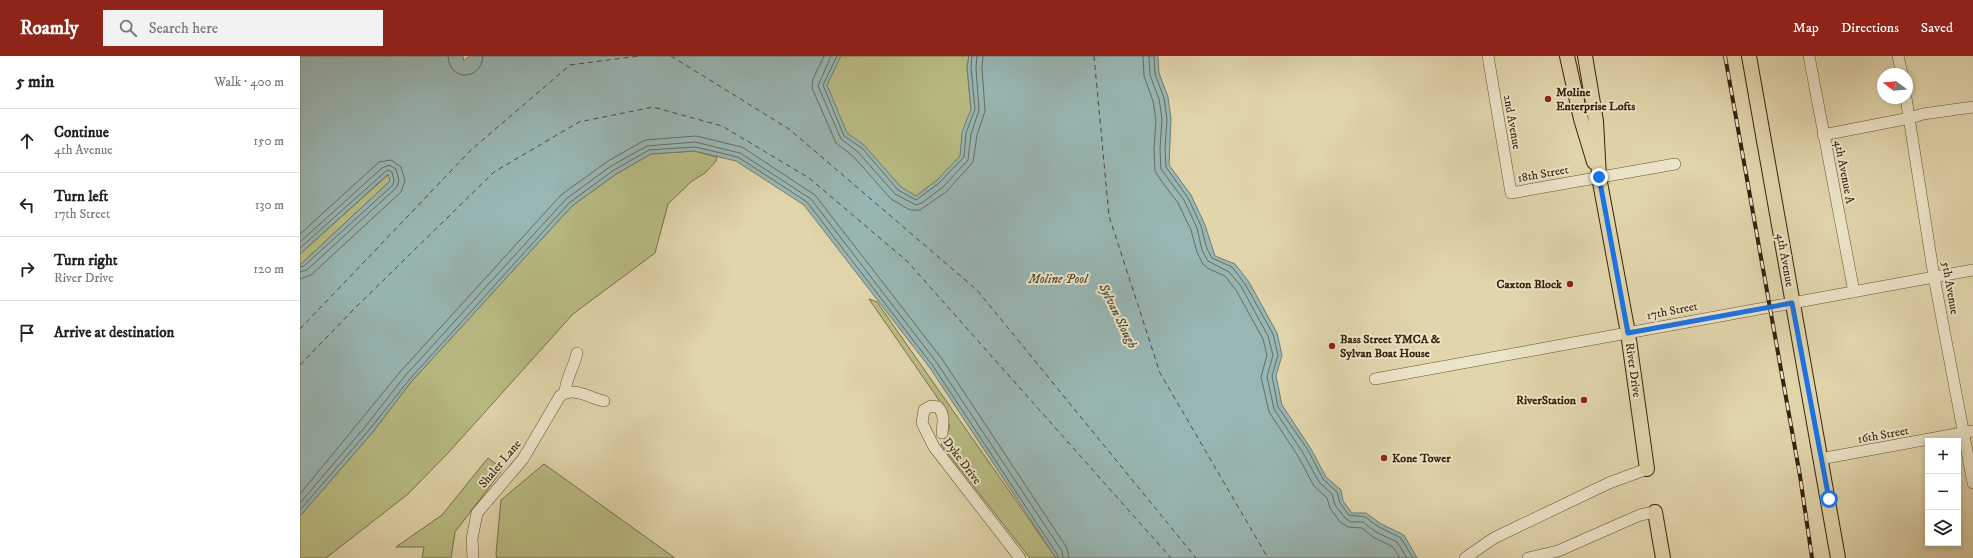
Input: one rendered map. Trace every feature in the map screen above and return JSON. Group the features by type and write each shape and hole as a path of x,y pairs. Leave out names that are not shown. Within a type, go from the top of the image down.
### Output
{"main road":[{"name":"River Drive","path":"1567,56 1586,137 1599,177"},
{"name":"River Drive","path":"1585,56 1596,121 1599,177 1628,333 1647,469"},
{"name":"4th Avenue","path":"1749,56 1838,558"},
{"path":"1655,512 1663,558"}],"street":[{"name":"2nd Avenue","path":"1488,56 1510,193"},
{"name":"4th Avenue A","path":"1810,56 1854,292"},
{"path":"1898,56 1901,68"},
{"name":"5th Avenue","path":"1907,104 1934,277 1968,431 1973,482"},
{"path":"1824,135 1910,118 1923,114 1973,107"},
{"name":"18th Street","path":"1510,193 1674,164"},
{"name":"17th Street","path":"1375,379 1973,270"},
{"name":"Shaler Lane","path":"473,558 472,539 477,513 523,459 543,428 557,399 565,392 567,379 574,366 577,353"},
{"path":"565,392 582,393 604,401"},
{"name":"Dyke Drive","path":"942,433 944,418 942,411 938,407 931,406 924,410 922,423 934,447 1020,558"},
{"name":"16th Street","path":"1820,459 1968,431"},
{"path":"1465,558 1488,541 1609,483 1647,469"},
{"path":"1528,558 1584,540 1640,515 1655,512"}],"green space":[{"path":"802,56 969,56 967,67 971,109 967,151 919,207 846,151"},
{"path":"694,151 717,157 716,161 705,173 692,181 668,204 655,253 573,314 449,452 408,494 326,558 300,558 300,516 372,433 411,382 572,206 616,174 651,154"},
{"path":"389,174 390,181 300,265 300,254"},
{"path":"869,299 877,302 1056,558 1030,558 941,445 950,427 941,403"},
{"path":"488,458 503,469 455,532 451,558 422,558 424,547 396,547 442,515"},
{"path":"544,464 675,558 497,558 496,554 501,500"}],"water":[{"name":"Moline Pool","path":"300,56 463,56 464,61 469,56 841,56 827,85 847,133 864,145 901,187 916,196 937,180 960,156 962,132 971,109 967,67 969,56 1158,56 1159,73 1168,97 1171,119 1169,165 1191,195 1205,225 1215,256 1235,264 1249,282 1277,333 1282,355 1276,376 1282,405 1311,449 1326,477 1341,490 1343,501 1352,513 1366,513 1381,524 1404,535 1417,558 1056,558 930,368 804,205 736,161 694,151 651,154 616,174 572,206 411,382 372,433 300,516 300,265 390,181 388,174 300,254"}],"ferry route":[{"path":"300,329 471,150 570,65 639,56"},
{"path":"671,56 789,129 977,290 1196,558"},
{"path":"1094,56 1109,216 1160,373 1268,558"},
{"path":"300,365 354,309 494,172 579,122 653,107 722,126 809,178 907,261 1171,558"}],"railway":[{"path":"1725,56 1800,476 1812,558"}],"place":[{"name":"Moline Enterprise Lofts","path":"1548,99"},
{"name":"Caxton Block","path":"1570,284"},
{"name":"Bass Street YMCA & Sylvan Boat House","path":"1332,346"},
{"name":"RiverStation","path":"1584,400"},
{"name":"Kone Tower","path":"1384,458"}],"route":[{"path":"1599,177 1628,333 1792,303 1820,459 1829,499"}],"water label":[{"name":"Sylvan Slough","path":"1118,316"}]}
